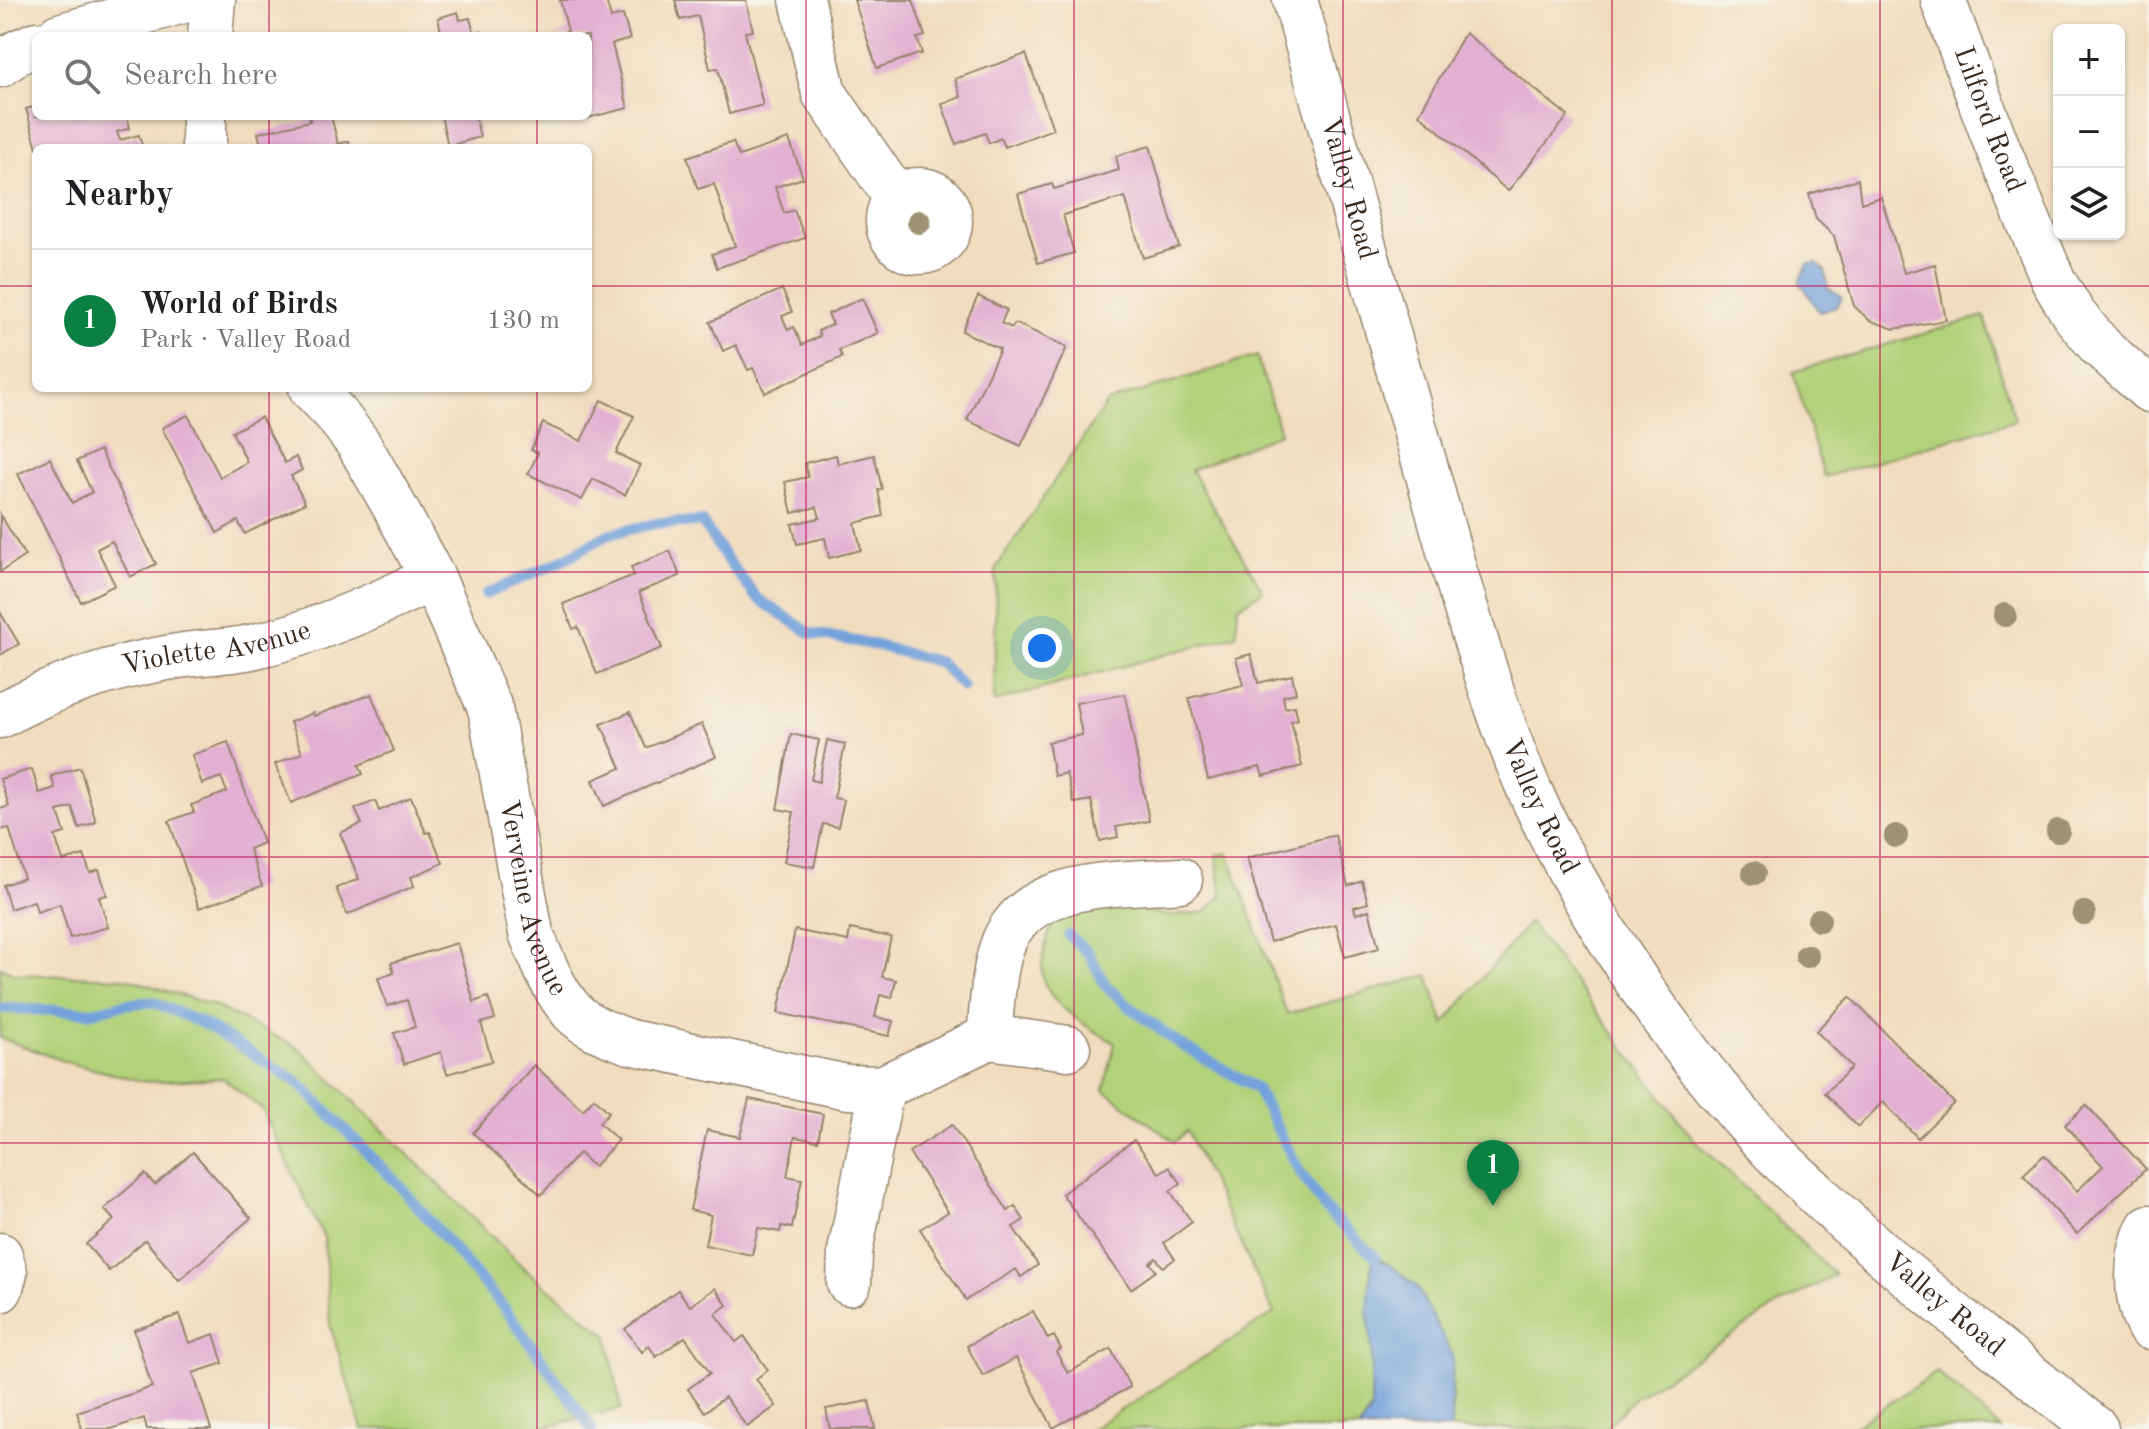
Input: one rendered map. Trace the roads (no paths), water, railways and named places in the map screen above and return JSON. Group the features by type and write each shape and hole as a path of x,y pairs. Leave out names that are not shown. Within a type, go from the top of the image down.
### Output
{"street":[{"path":"73,32 187,0"},
{"path":"210,32 213,0"},
{"path":"802,0 824,93 897,199"},
{"name":"Valley Road","path":"1295,0 1482,662 1541,814 1585,899 1659,1014 1708,1078 1776,1155 1862,1237 1905,1293 1948,1331 2096,1429"},
{"name":"Lilford Road","path":"1943,0 1997,146 2054,282 2074,315 2100,346 2149,390"},
{"path":"0,65 32,46"},
{"path":"204,120 204,144"},
{"name":"Verveine Avenue","path":"315,392 358,443 433,578 490,708 531,933 555,986 574,1013 600,1031 630,1042 847,1087 882,1088 989,1037"},
{"name":"Violette Avenue","path":"0,716 104,671 151,660 250,647 326,625 433,578"},
{"path":"1068,1048 989,1037 993,987 1004,941 1017,920 1035,905 1077,888 1180,880"},
{"path":"849,1283 850,1252 882,1088"},
{"path":"2149,1227 2144,1236 2138,1296 2149,1327"},
{"path":"0,1255 5,1273 0,1290"}],"water":[{"path":"1817,263 1825,270 1828,288 1842,298 1836,307 1820,312 1799,282 1808,264"},
{"path":"1375,1257 1417,1287 1453,1356 1451,1429 1359,1429 1371,1409 1372,1351 1368,1312 1371,1268"}],"waterway":[{"path":"486,594 557,563 609,534 658,523 702,522 757,598 810,633 875,645 939,662 963,687"},
{"path":"1069,935 1089,954 1106,986 1130,1007 1178,1043 1256,1088 1300,1172 1325,1209 1375,1257"},
{"path":"0,1008 91,1012 125,1004 153,1002 204,1024 298,1082 400,1186 505,1309 592,1429"}],"place":[{"name":"World of Birds","path":"1493,1206"}]}
